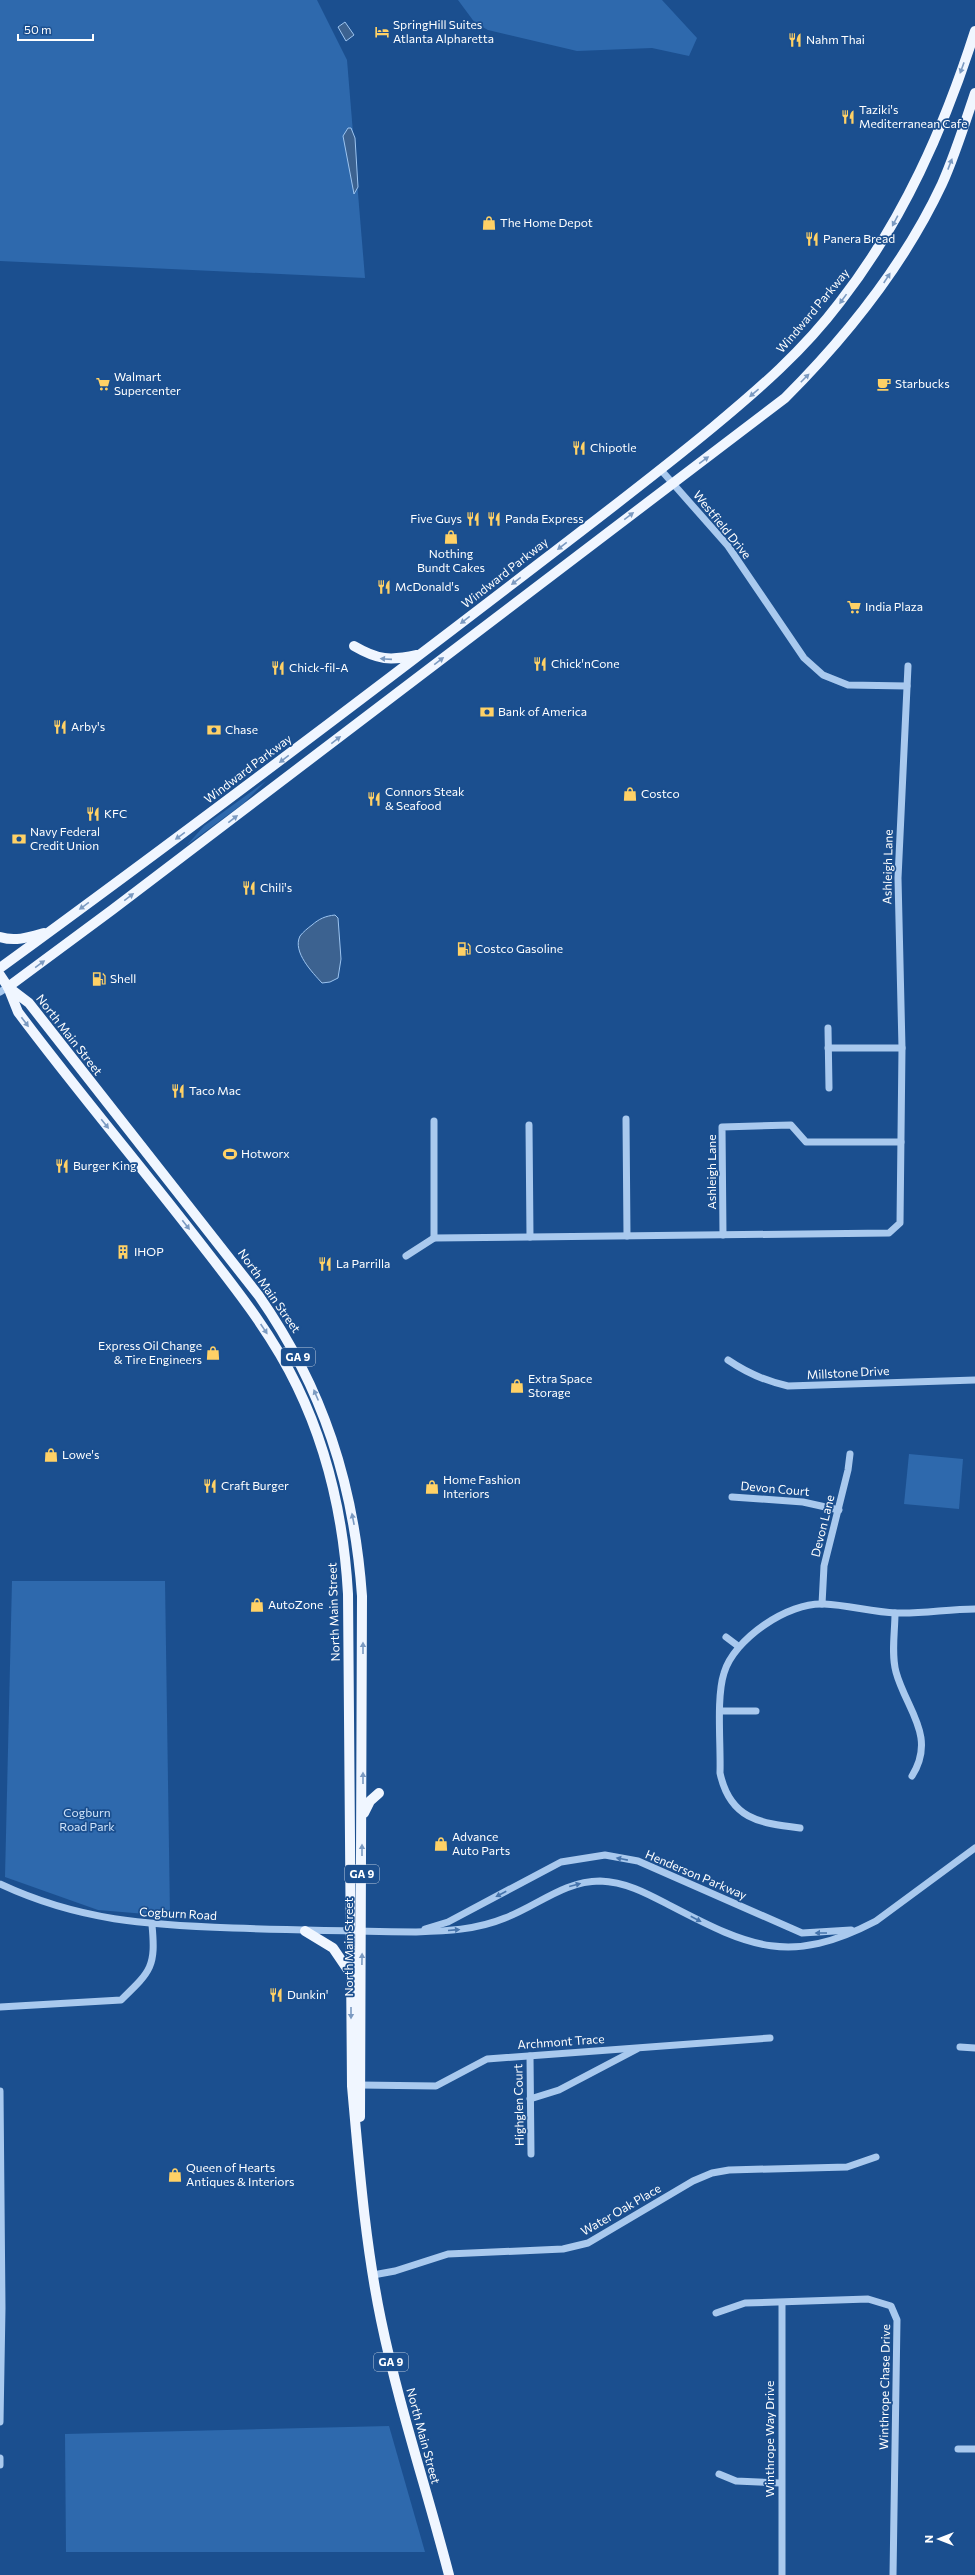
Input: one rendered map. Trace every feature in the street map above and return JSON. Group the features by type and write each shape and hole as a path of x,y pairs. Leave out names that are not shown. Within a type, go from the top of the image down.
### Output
{"main road":[{"name":"Windward Parkway","path":"0,968 204,819 421,654 661,470 774,376 805,345 840,302 887,236 911,192 950,102 975,31"},
{"path":"4,990 119,906 785,398 838,344 861,315 925,218 945,176 975,93"},
{"path":"354,646 370,656 384,659 421,654"},
{"path":"0,937 8,940 20,939 48,932"},
{"name":"GA 9","path":"0,975 4,990"},
{"name":"North Main Street","path":"4,990 29,1003 254,1290 288,1339 314,1390 342,1472 359,1557 363,1622 362,1931 359,2160"},
{"name":"North Main Street","path":"4,990 53,1060 188,1226 258,1320 289,1370 312,1421 335,1497 348,1580 352,2086 359,2160 373,2275 394,2376 449,2575"},
{"path":"362,1817 370,1801 379,1793"},
{"path":"305,1931 333,1948 351,1974"}],"street":[{"name":"Westfield Drive","path":"661,470 728,546 804,658 823,675 848,685 907,686"},
{"name":"Ashleigh Lane","path":"434,1238 889,1233 900,1223 902,1048 898,878 908,666"},
{"path":"828,1028 828,1088"},
{"path":"828,1048 902,1048"},
{"path":"626,1119 627,1236"},
{"path":"406,1256 434,1238 434,1121"},
{"path":"530,1124 530,1237"},
{"name":"Ashleigh Lane","path":"723,1235 722,1127 791,1125 806,1142 901,1142"},
{"name":"Millstone Drive","path":"728,1360 748,1374 768,1382 788,1386 975,1380"},
{"name":"Devon Lane","path":"822,1604 824,1566 839,1510 850,1454"},
{"name":"Devon Court","path":"732,1497 803,1502 839,1510"},
{"path":"800,1828 756,1821 740,1811 730,1799 723,1787 720,1773 721,1711 724,1674 738,1646 753,1633 788,1612 804,1606 822,1604 895,1613 975,1609"},
{"path":"895,1613 895,1670 916,1716 921,1737 920,1760 912,1776"},
{"path":"726,1637 738,1646"},
{"path":"721,1711 756,1711"},
{"name":"Henderson Parkway","path":"362,1931 416,1932 456,1930 488,1924 507,1918 567,1887 600,1881 619,1883 638,1888 722,1932 757,1944 781,1947 808,1946 834,1940 860,1930 876,1921 975,1848"},
{"name":"Henderson Parkway","path":"416,1932 448,1922 561,1862 605,1855 638,1861 802,1932 825,1933 860,1930"},
{"name":"Cogburn Road","path":"0,1884 53,1906 90,1916 152,1925 305,1931 362,1931"},
{"path":"0,2007 121,2000 142,1980 150,1967 155,1952 152,1925"},
{"name":"Archmont Trace","path":"360,2085 436,2086 486,2059 770,2038"},
{"path":"960,2047 975,2048"},
{"path":"530,2099 559,2090 639,2048"},
{"name":"Highglen Court","path":"530,2056 531,2154"},
{"path":"0,2091 2,2308 0,2422"},
{"name":"Water Oak Place","path":"373,2275 395,2271 448,2254 563,2249 588,2243 693,2181 712,2173 729,2170 847,2167 876,2157"},
{"name":"Winthrope Chase Drive","path":"716,2313 745,2303 782,2303 868,2299 891,2306 897,2320 893,2575"},
{"name":"Winthrope Way Drive","path":"782,2303 782,2575"},
{"path":"958,2449 975,2449"},
{"path":"0,2458 0,2465"},
{"path":"719,2474 736,2481 781,2483"}],"green space":[{"path":"0,0 317,0 347,60 365,278 0,261"},
{"path":"458,0 662,0 697,38 689,56 652,48 577,51 488,30 475,23"},
{"path":"266,781 244,803 187,845 204,826"},
{"path":"909,1454 963,1459 959,1509 904,1504"},
{"name":"Cogburn Road Park","path":"12,1581 165,1581 170,1916 98,1910 5,1877"},
{"path":"389,2426 425,2552 66,2552 65,2434"}],"shaded area":[{"path":"345,22 354,35 346,41 338,27"},
{"path":"348,128 351,128 355,138 358,187 354,194 343,136"},
{"path":"335,915 338,918 341,959 338,978 330,982 322,983 305,962 301,955 298,942 300,936 320,919"}],"place":[{"name":"SpringHill Suites Atlanta Alpharetta","path":"382,32"},
{"name":"Nahm Thai","path":"795,40"},
{"name":"Taziki's Mediterranean Cafe","path":"848,117"},
{"name":"The Home Depot","path":"489,223"},
{"name":"Panera Bread","path":"812,239"},
{"name":"Walmart Supercenter","path":"103,384"},
{"name":"Starbucks","path":"884,384"},
{"name":"Chipotle","path":"579,448"},
{"name":"Five Guys","path":"473,519"},
{"name":"Panda Express","path":"494,519"},
{"name":"Nothing Bundt Cakes","path":"451,537"},
{"name":"McDonald's","path":"384,587"},
{"name":"India Plaza","path":"854,607"},
{"name":"Chick'nCone","path":"540,664"},
{"name":"Chick-fil-A","path":"278,668"},
{"name":"Bank of America","path":"487,712"},
{"name":"Arby's","path":"60,727"},
{"name":"Chase","path":"214,730"},
{"name":"Costco","path":"630,794"},
{"name":"Connors Steak & Seafood","path":"374,799"},
{"name":"KFC","path":"93,814"},
{"name":"Navy Federal Credit Union","path":"19,839"},
{"name":"Chili's","path":"249,888"},
{"name":"Costco Gasoline","path":"464,949"},
{"name":"Shell","path":"99,979"},
{"name":"Taco Mac","path":"178,1091"},
{"name":"Hotworx","path":"230,1154"},
{"name":"Burger King","path":"62,1166"},
{"name":"IHOP","path":"123,1252"},
{"name":"La Parrilla","path":"325,1264"},
{"name":"Express Oil Change & Tire Engineers","path":"213,1353"},
{"name":"Extra Space Storage","path":"517,1386"},
{"name":"Lowe's","path":"51,1455"},
{"name":"Craft Burger","path":"210,1486"},
{"name":"Home Fashion Interiors","path":"432,1487"},
{"name":"AutoZone","path":"257,1605"},
{"name":"Advance Auto Parts","path":"441,1844"},
{"name":"Dunkin'","path":"276,1995"},
{"name":"Queen of Hearts Antiques & Interiors","path":"175,2175"}]}
